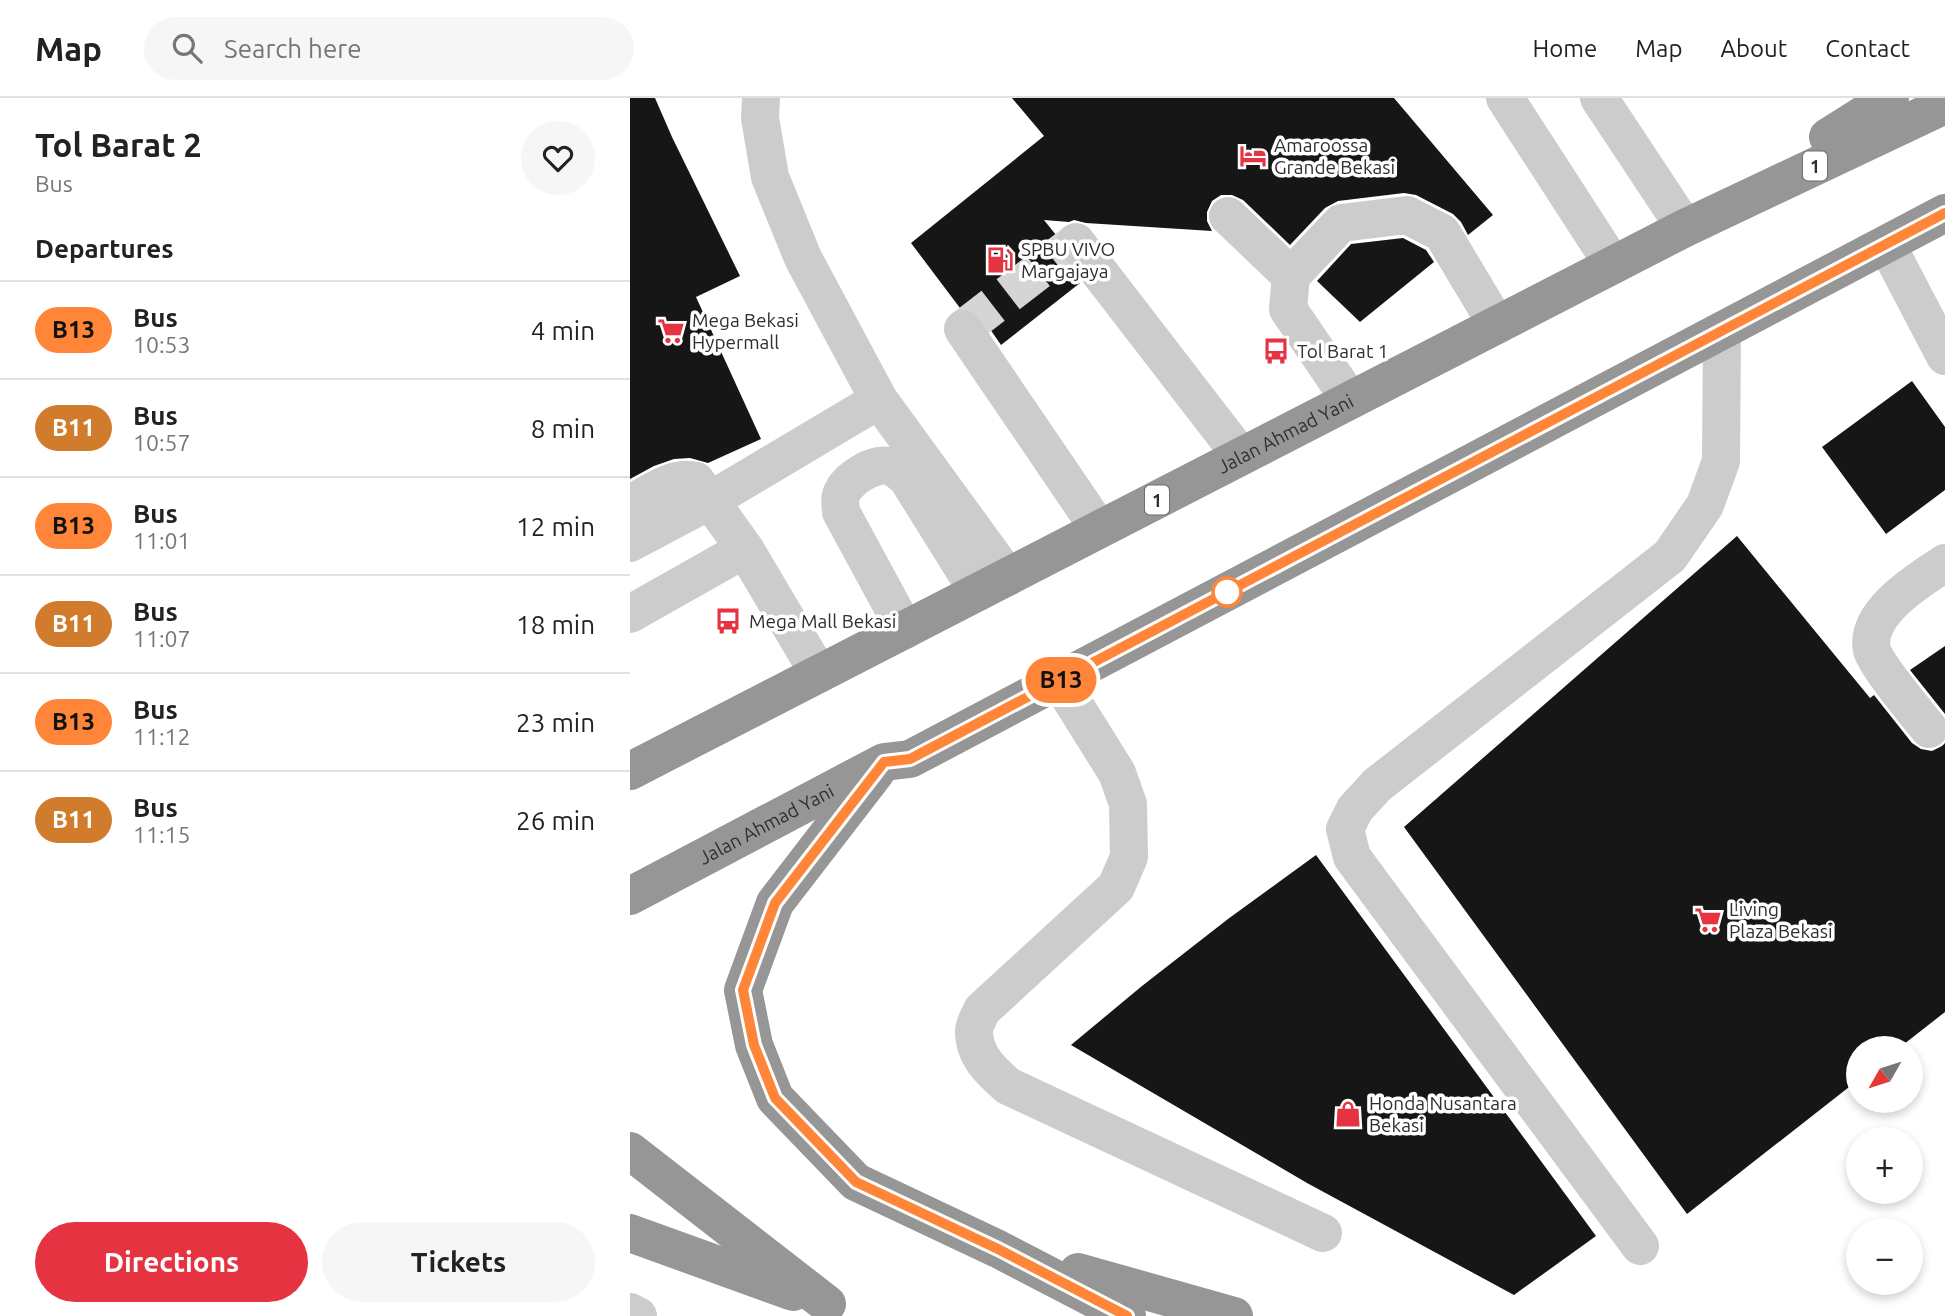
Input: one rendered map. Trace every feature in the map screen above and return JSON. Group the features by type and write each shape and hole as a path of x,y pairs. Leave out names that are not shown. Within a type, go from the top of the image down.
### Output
{"highway":[{"path":"1685,228 1890,98"},
{"name":"Jalan Ahmad Yani","path":"630,771 1685,228 1945,105"},
{"name":"Jalan Ahmad Yani","path":"630,896 884,762 910,759 1945,214"},
{"path":"884,762 775,903 743,990 754,1045 775,1098 856,1182 998,1249 1127,1316"},
{"path":"630,1151 838,1310"},
{"path":"630,1233 838,1310"},
{"path":"998,1249 1234,1316"}],"lane":[{"path":"761,98 761,118 770,177 803,258 878,400 993,584"},
{"path":"1505,98 1614,265"},
{"path":"1600,98 1685,228"},
{"path":"1350,400 1288,309 1291,276 1341,223 1407,215 1442,233 1497,325"},
{"path":"1228,216 1291,276"},
{"path":"1076,243 1241,456"},
{"path":"1887,244 1945,356"},
{"path":"963,329 1100,529"},
{"path":"1640,1246 1352,857 1345,829 1354,809 1377,785 1670,556 1705,505 1721,461 1722,331"},
{"path":"630,543 711,500 878,400"},
{"path":"905,629 841,512 840,497 847,484 872,468 886,466 898,470 907,478 993,584"},
{"path":"630,504 676,480 696,481 745,549 819,674"},
{"path":"630,614 745,549"},
{"path":"1929,729 1879,663 1872,650 1873,631 1887,607 1945,563"},
{"path":"1059,680 1117,773 1128,804 1129,857 1116,887 982,1010 974,1029 977,1050 988,1068 1008,1086 1323,1233"},
{"path":"630,1311 638,1316"}],"building":[{"name":"Mega Bekasi Hypermall","path":"630,98 655,98 740,276 696,297 761,439 708,463 690,458 674,459 630,479"},
{"name":"Amaroossa Grande Bekasi","path":"1012,98 1394,98 1493,215 1468,235 1453,214 1416,195 1404,193 1338,201 1325,208 1290,245 1243,200 1232,195 1221,195 1212,201 1207,212 1207,221 1212,231 1044,220 1056,235 1054,246 1058,255 1080,283 1001,345 981,316 972,309 960,308 911,243 1044,136"},
{"path":"1403,238 1426,250 1434,262 1360,322 1317,281 1351,244"},
{"path":"1912,381 1945,427 1945,490 1886,534 1822,447"},
{"name":"Living Plaza Bekasi","path":"1737,536 1870,698 1874,695 1912,743 1921,749 1932,751 1945,743 1945,1012 1914,1036 1846,1036 1846,1089 1687,1214 1404,827"},
{"path":"1945,646 1945,714 1910,670"},
{"name":"Honda Nusantara Bekasi","path":"1316,855 1596,1236 1514,1295 1307,1183 1071,1045 1228,919"}],"tunnel":[{"path":"963,329 1076,242"}],"bus line":[{"name":"B13","path":"1127,1316 998,1249 856,1182 775,1098 754,1045 743,990 775,903 884,762 910,759 1945,213"}],"place":[{"name":"Amaroossa Grande Bekasi","path":"1253,156"},
{"name":"SPBU VIVO Margajaya","path":"1000,260"},
{"name":"Mega Bekasi Hypermall","path":"671,331"},
{"name":"Tol Barat 1","path":"1276,351"},
{"name":"Mega Mall Bekasi","path":"728,621"},
{"name":"Living Plaza Bekasi","path":"1708,920"},
{"name":"Honda Nusantara Bekasi","path":"1348,1114"}]}
